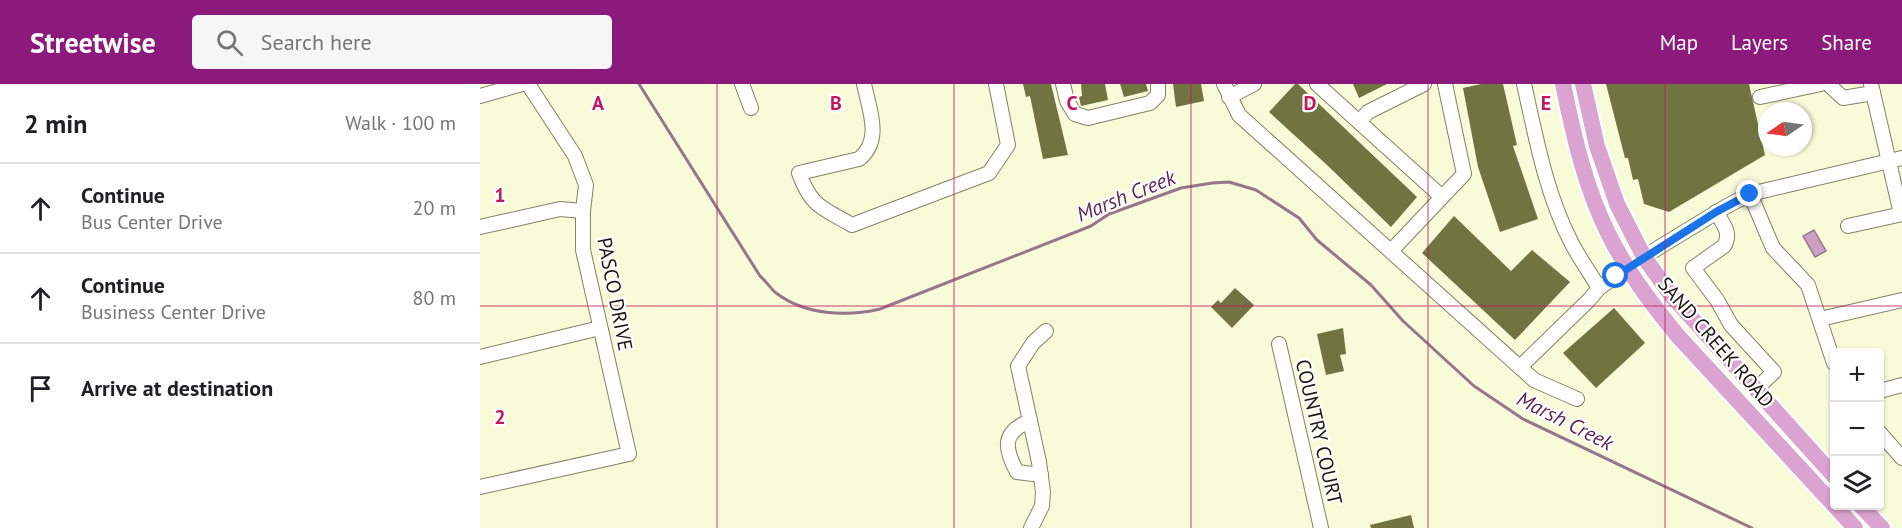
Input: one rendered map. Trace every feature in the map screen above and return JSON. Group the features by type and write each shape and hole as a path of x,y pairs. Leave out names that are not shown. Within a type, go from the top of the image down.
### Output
{"main road":[{"name":"SAND CREEK ROAD","path":"1563,84 1586,173 1600,216 1628,268 1657,311 1677,335 1830,500"},
{"name":"SAND CREEK ROAD","path":"1583,84 1597,146 1617,204 1644,257 1671,295 1830,472"},
{"name":"SAND CREEK ROAD","path":"1839,510 1855,528"},
{"path":"1865,510 1882,528"}],"street":[{"path":"480,96 522,84"},
{"name":"PASCO DRIVE","path":"480,487 629,454 583,249 586,185 575,156 528,84"},
{"path":"742,84 751,108"},
{"path":"864,84 874,137 864,154 859,159 799,173 805,189 814,202 852,225 989,173 1008,145 996,84"},
{"path":"1063,84 1067,101 1074,114 1088,118 1150,103 1158,95 1158,84"},
{"path":"1254,84 1226,90 1239,115 1392,250 1534,380 1577,399"},
{"path":"1317,84 1442,197"},
{"path":"1359,122 1368,112 1424,84"},
{"path":"1392,250 1464,174 1444,84"},
{"path":"1524,84 1551,194 1572,243 1599,288"},
{"path":"1760,97 1821,84"},
{"path":"1828,84 1843,98 1872,89 1895,159 1901,214 1848,226"},
{"path":"1520,367 1599,288 1716,212 1750,194 1895,159"},
{"path":"1750,194 1773,248 1808,285 1830,350"},
{"path":"480,227 560,209 583,211"},
{"path":"1716,212 1727,233 1726,242 1724,246 1693,268 1717,300 1731,326 1774,372 1756,389"},
{"path":"1820,319 1902,300"},
{"path":"480,357 600,328"},
{"path":"1031,528 1042,506 1041,474 1018,366 1033,343 1046,331"},
{"name":"COUNTRY COURT","path":"1280,344 1321,528"},
{"path":"1884,390 1902,386"},
{"path":"1030,421 1016,426 1006,445 1017,472 1041,474"},
{"path":"1884,438 1902,458"}],"shaded area":[{"path":"1814,230 1826,251 1815,257 1803,236"}],"building":[{"path":"1023,84 1051,84 1068,155 1043,159 1030,96 1026,97"},
{"path":"1081,84 1105,84 1108,100 1081,106 1079,97 1082,96"},
{"path":"1120,84 1146,84 1148,91 1124,97"},
{"path":"1173,84 1201,84 1204,101 1176,107"},
{"path":"1295,84 1298,84 1417,197 1391,227 1269,112"},
{"path":"1353,84 1387,84 1359,98"},
{"path":"1481,84 1503,84 1517,145 1513,146 1538,219 1500,232 1478,167 1463,88"},
{"path":"1606,84 1749,84 1758,124 1758,156 1763,156 1669,212 1644,204 1638,179 1633,180 1628,158 1625,158"},
{"path":"1454,216 1511,271 1532,250 1570,282 1515,340 1422,253"},
{"path":"1235,288 1254,305 1232,328 1211,307 1218,300 1221,303"},
{"path":"1614,308 1645,343 1596,388 1563,353"},
{"path":"1343,328 1346,354 1340,355 1344,371 1326,375 1317,334"},
{"path":"1411,515 1414,528 1371,528 1370,525"}],"waterway":[{"name":"Marsh Creek","path":"639,84 760,276 776,293 800,306 840,313 880,309 1091,226 1109,214 1181,188 1229,182 1256,190 1299,218 1317,240 1371,285 1403,321 1474,386 1523,419 1752,528"}],"route":[{"path":"1616,276 1716,212 1750,194"}]}
